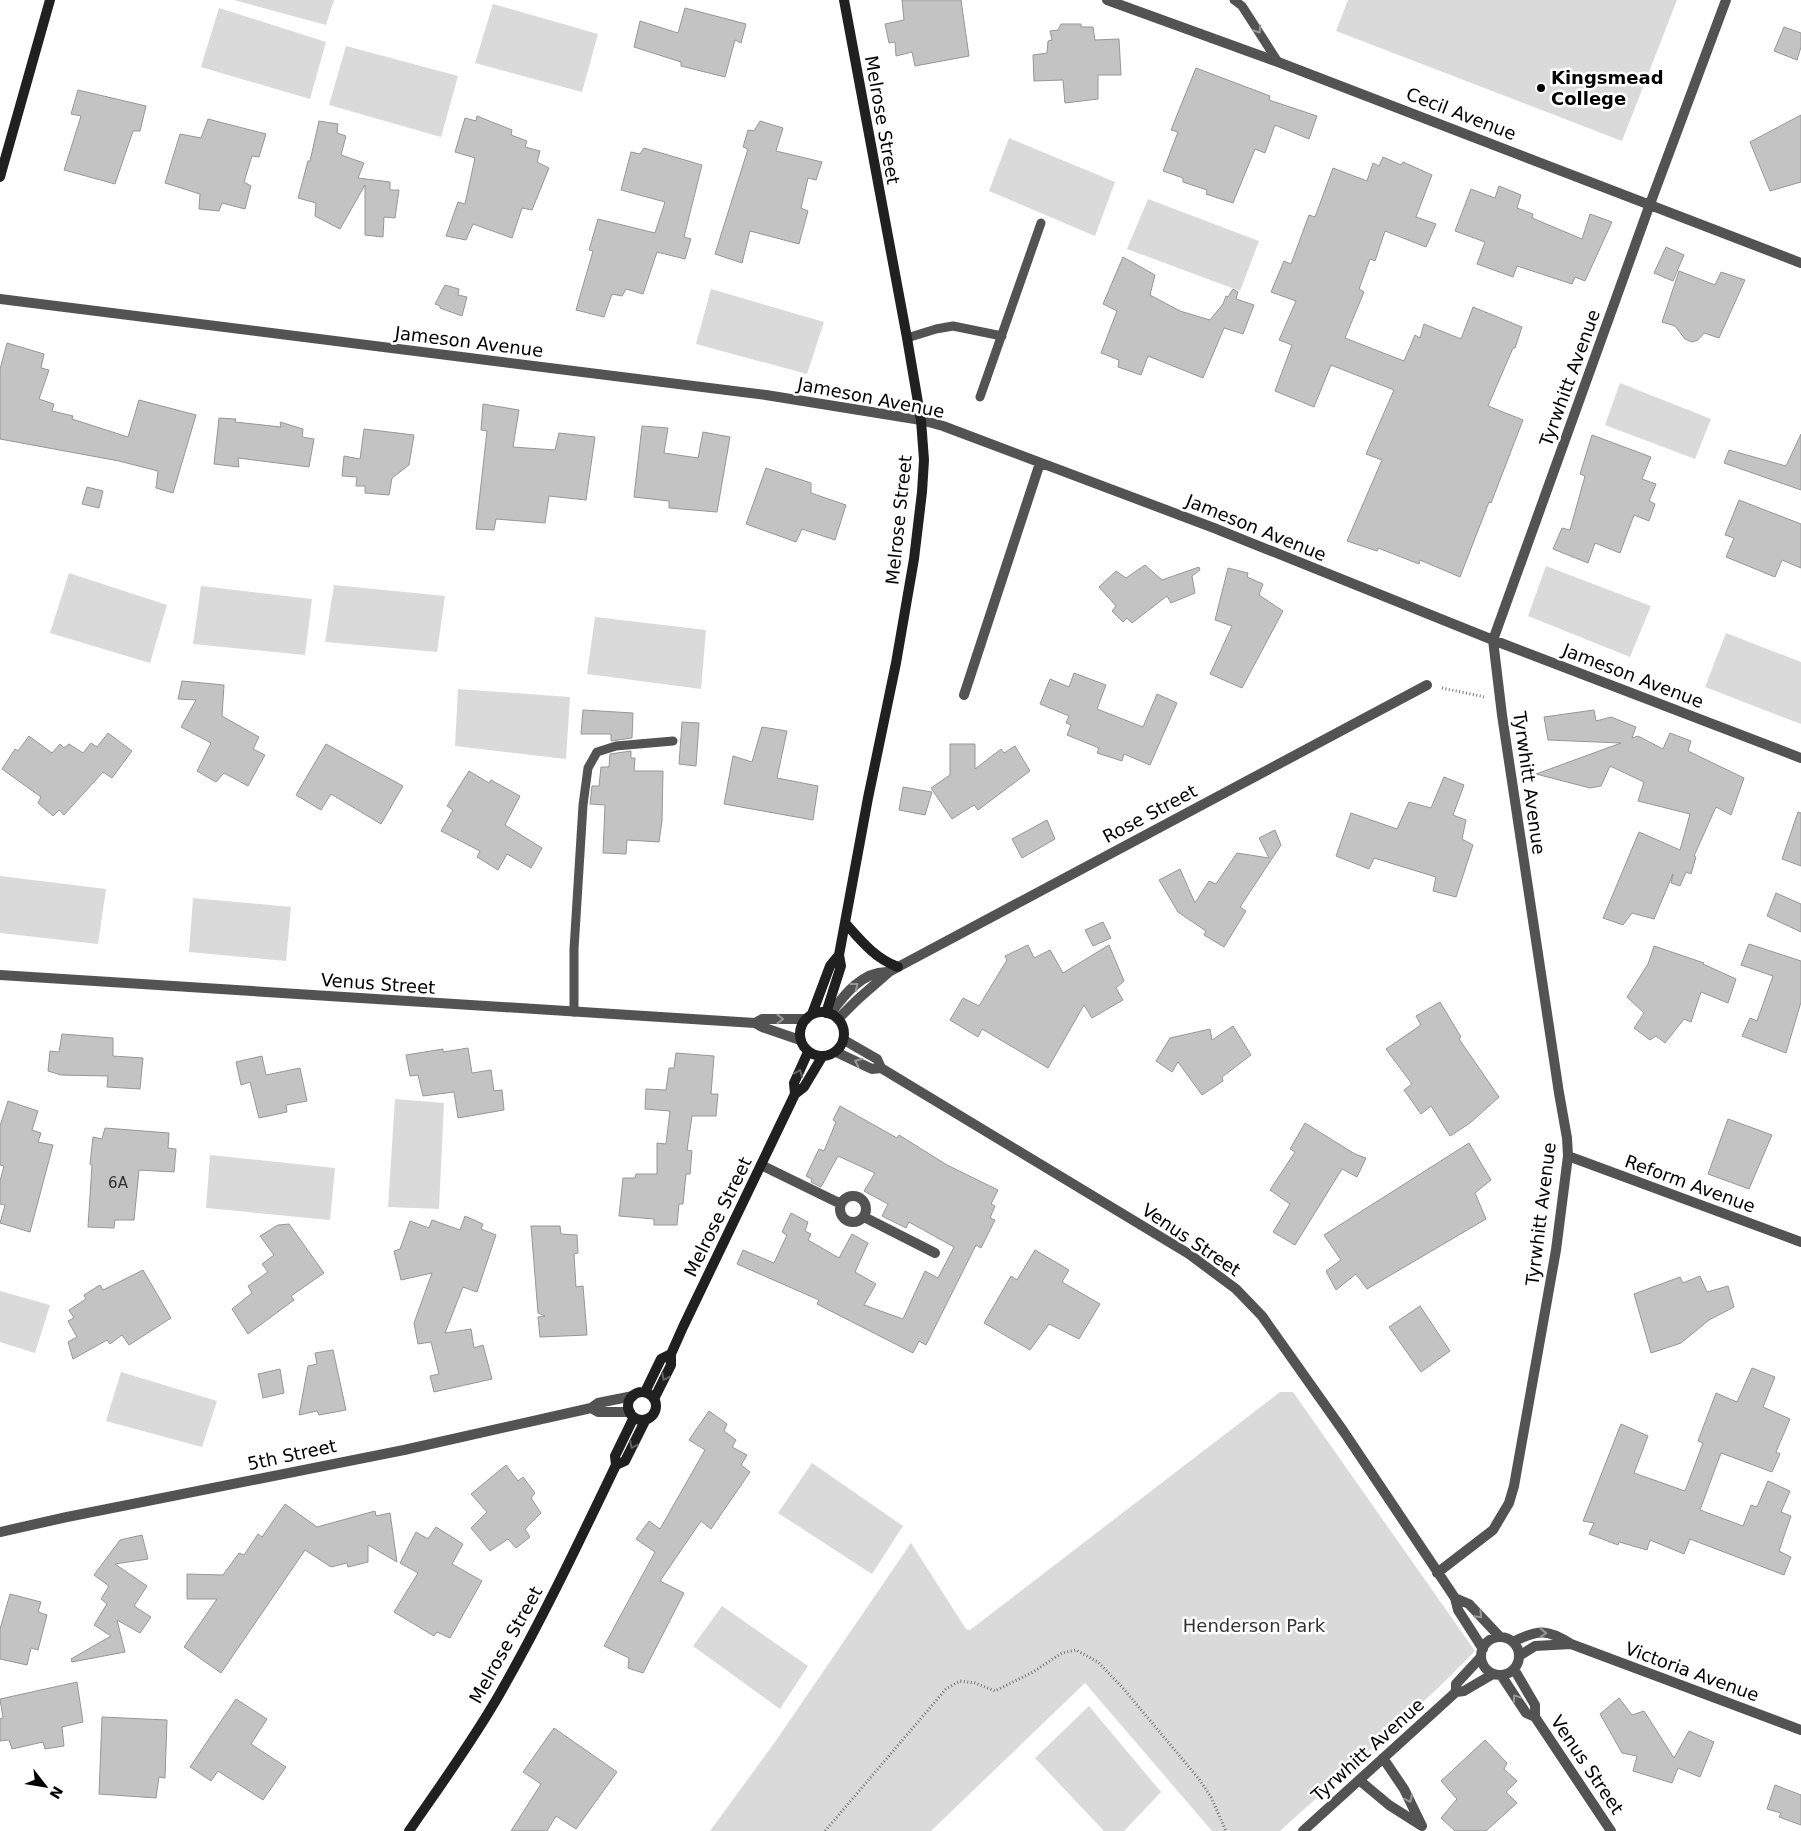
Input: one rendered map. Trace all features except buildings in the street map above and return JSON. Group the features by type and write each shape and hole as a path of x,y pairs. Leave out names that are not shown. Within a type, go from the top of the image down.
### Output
{"street":[{"path":"0,177 50,0"},
{"name":"Melrose Street","path":"832,1015 841,966 840,955 868,798 896,663 914,559 924,460 921,420 907,338 844,0"},
{"name":"Cecil Avenue","path":"1107,0 1278,62 1801,263"},
{"name":"Tyrwhitt Avenue","path":"1437,1572 1493,1530 1509,1503 1514,1486 1556,1250 1568,1156 1567,1138 1500,701 1493,640 1650,204 1726,0"},
{"name":"Jameson Avenue","path":"0,299 757,394 921,420 943,426 1214,528 1493,640 1801,758"},
{"path":"964,695 1040,463"},
{"name":"Rose Street","path":"832,1015 845,994 864,979 893,969 1427,685"},
{"path":"846,924 863,944 893,969"},
{"name":"Melrose Street","path":"809,1017 830,966 840,955"},
{"name":"Venus Street","path":"0,975 755,1023 800,1040"},
{"path":"832,1015 842,1025 844,1040 836,1052 822,1057 808,1052 800,1040 802,1025 809,1017 832,1015"},
{"name":"Venus Street","path":"755,1023 762,1019 809,1017"},
{"name":"Venus Street","path":"844,1040 877,1059 881,1068 1189,1254 1236,1289 1262,1316 1344,1432 1455,1598 1458,1610 1482,1653"},
{"name":"Melrose Street","path":"795,1094 794,1083 808,1052"},
{"name":"Venus Street","path":"836,1052 872,1069 881,1068"},
{"name":"Melrose Street","path":"654,1399 671,1365 671,1354 795,1094 804,1087 822,1057"},
{"name":"Reform Avenue","path":"1568,1156 1801,1242"},
{"path":"761,1165 841,1204"},
{"path":"849,1196 860,1198 866,1207 864,1218 854,1223 849,1222 841,1215 841,1204 844,1199 849,1196"},
{"path":"864,1218 935,1253"},
{"name":"Melrose Street","path":"645,1392 660,1359 671,1354"},
{"path":"638,1392 645,1392 654,1399 655,1411 651,1416 646,1419 632,1415 628,1406 629,1400 633,1396 638,1392"},
{"name":"5th Street","path":"0,1532 404,1450 591,1408 598,1403 633,1396"},
{"name":"5th Street","path":"591,1408 598,1412 632,1415"},
{"name":"Melrose Street","path":"409,1831 462,1754 499,1695 546,1608 616,1465 614,1456 632,1415"},
{"name":"Melrose Street","path":"616,1465 625,1461 646,1419"},
{"name":"Venus Street","path":"1455,1598 1469,1604 1500,1637"},
{"name":"Victoria Avenue","path":"1513,1642 1538,1632 1549,1632 1571,1644 1801,1730"},
{"path":"1500,1637 1507,1638 1518,1648 1518,1663 1508,1674 1497,1674 1487,1670 1483,1664 1482,1653 1493,1639 1500,1637"},
{"name":"Victoria Avenue","path":"1519,1656 1535,1646 1571,1644"},
{"name":"Tyrwhitt Avenue","path":"1456,1692 1456,1684 1482,1653"},
{"name":"Venus Street","path":"1514,1669 1535,1705 1535,1716 1611,1831"},
{"name":"Tyrwhitt Avenue","path":"1303,1831 1456,1692 1464,1691 1497,1674"},
{"name":"Venus Street","path":"1497,1674 1526,1713 1535,1716"},
{"path":"1383,1758 1404,1789 1424,1828"},
{"path":"1360,1780 1389,1805 1424,1828"}],"lane":[{"path":"1234,0 1242,6 1278,62"},
{"path":"980,397 1042,223"},
{"path":"907,338 952,326 1002,336"},
{"path":"574,1012 575,939 588,768 597,752 616,746 673,741"}],"path":[{"path":"1427,685 1500,701"},
{"path":"825,1831 946,1689 960,1681 975,1683 996,1691 1033,1672 1062,1652 1076,1650 1098,1662 1122,1687 1182,1758 1211,1797 1226,1831"}],"green space":[{"path":"234,0 334,0 326,25"},
{"name":"Kingsmead College","path":"1348,0 1677,0 1622,141 1336,31"},
{"path":"493,4 598,34 582,92 475,63"},
{"path":"219,8 326,42 310,99 201,67"},
{"path":"346,46 458,76 441,137 329,105"},
{"path":"1009,138 1115,182 1095,236 989,191"},
{"path":"1148,199 1259,241 1240,291 1127,249"},
{"path":"711,289 824,322 807,374 696,344"},
{"path":"1620,383 1711,419 1695,459 1605,425"},
{"path":"1546,566 1651,606 1630,657 1528,616"},
{"path":"69,573 167,605 150,663 50,633"},
{"path":"334,585 445,596 437,652 325,642"},
{"path":"201,586 312,599 305,655 193,644"},
{"path":"595,617 706,630 701,689 587,674"},
{"path":"1726,633 1801,662 1801,724 1705,687"},
{"path":"458,689 570,697 566,759 455,746"},
{"path":"0,876 106,889 98,944 0,933"},
{"path":"193,898 291,907 286,961 189,952"},
{"path":"395,1099 444,1103 439,1209 388,1207"},
{"path":"210,1155 335,1168 330,1220 206,1208"},
{"path":"0,1291 50,1305 35,1353 0,1342"},
{"path":"121,1372 217,1401 202,1447 106,1421"},
{"name":"Henderson Park","path":"1280,1392 1293,1392 1475,1651 1437,1689 1280,1831 1212,1831 1085,1683 931,1831 710,1831 775,1742 911,1543 966,1629 970,1630"},
{"path":"812,1463 903,1526 872,1574 778,1513"},
{"path":"722,1606 808,1666 780,1709 693,1646"},
{"path":"1089,1706 1161,1792 1124,1831 1104,1831 1035,1758"}],"place":[{"name":"Kingsmead College","path":"1541,88"}]}
